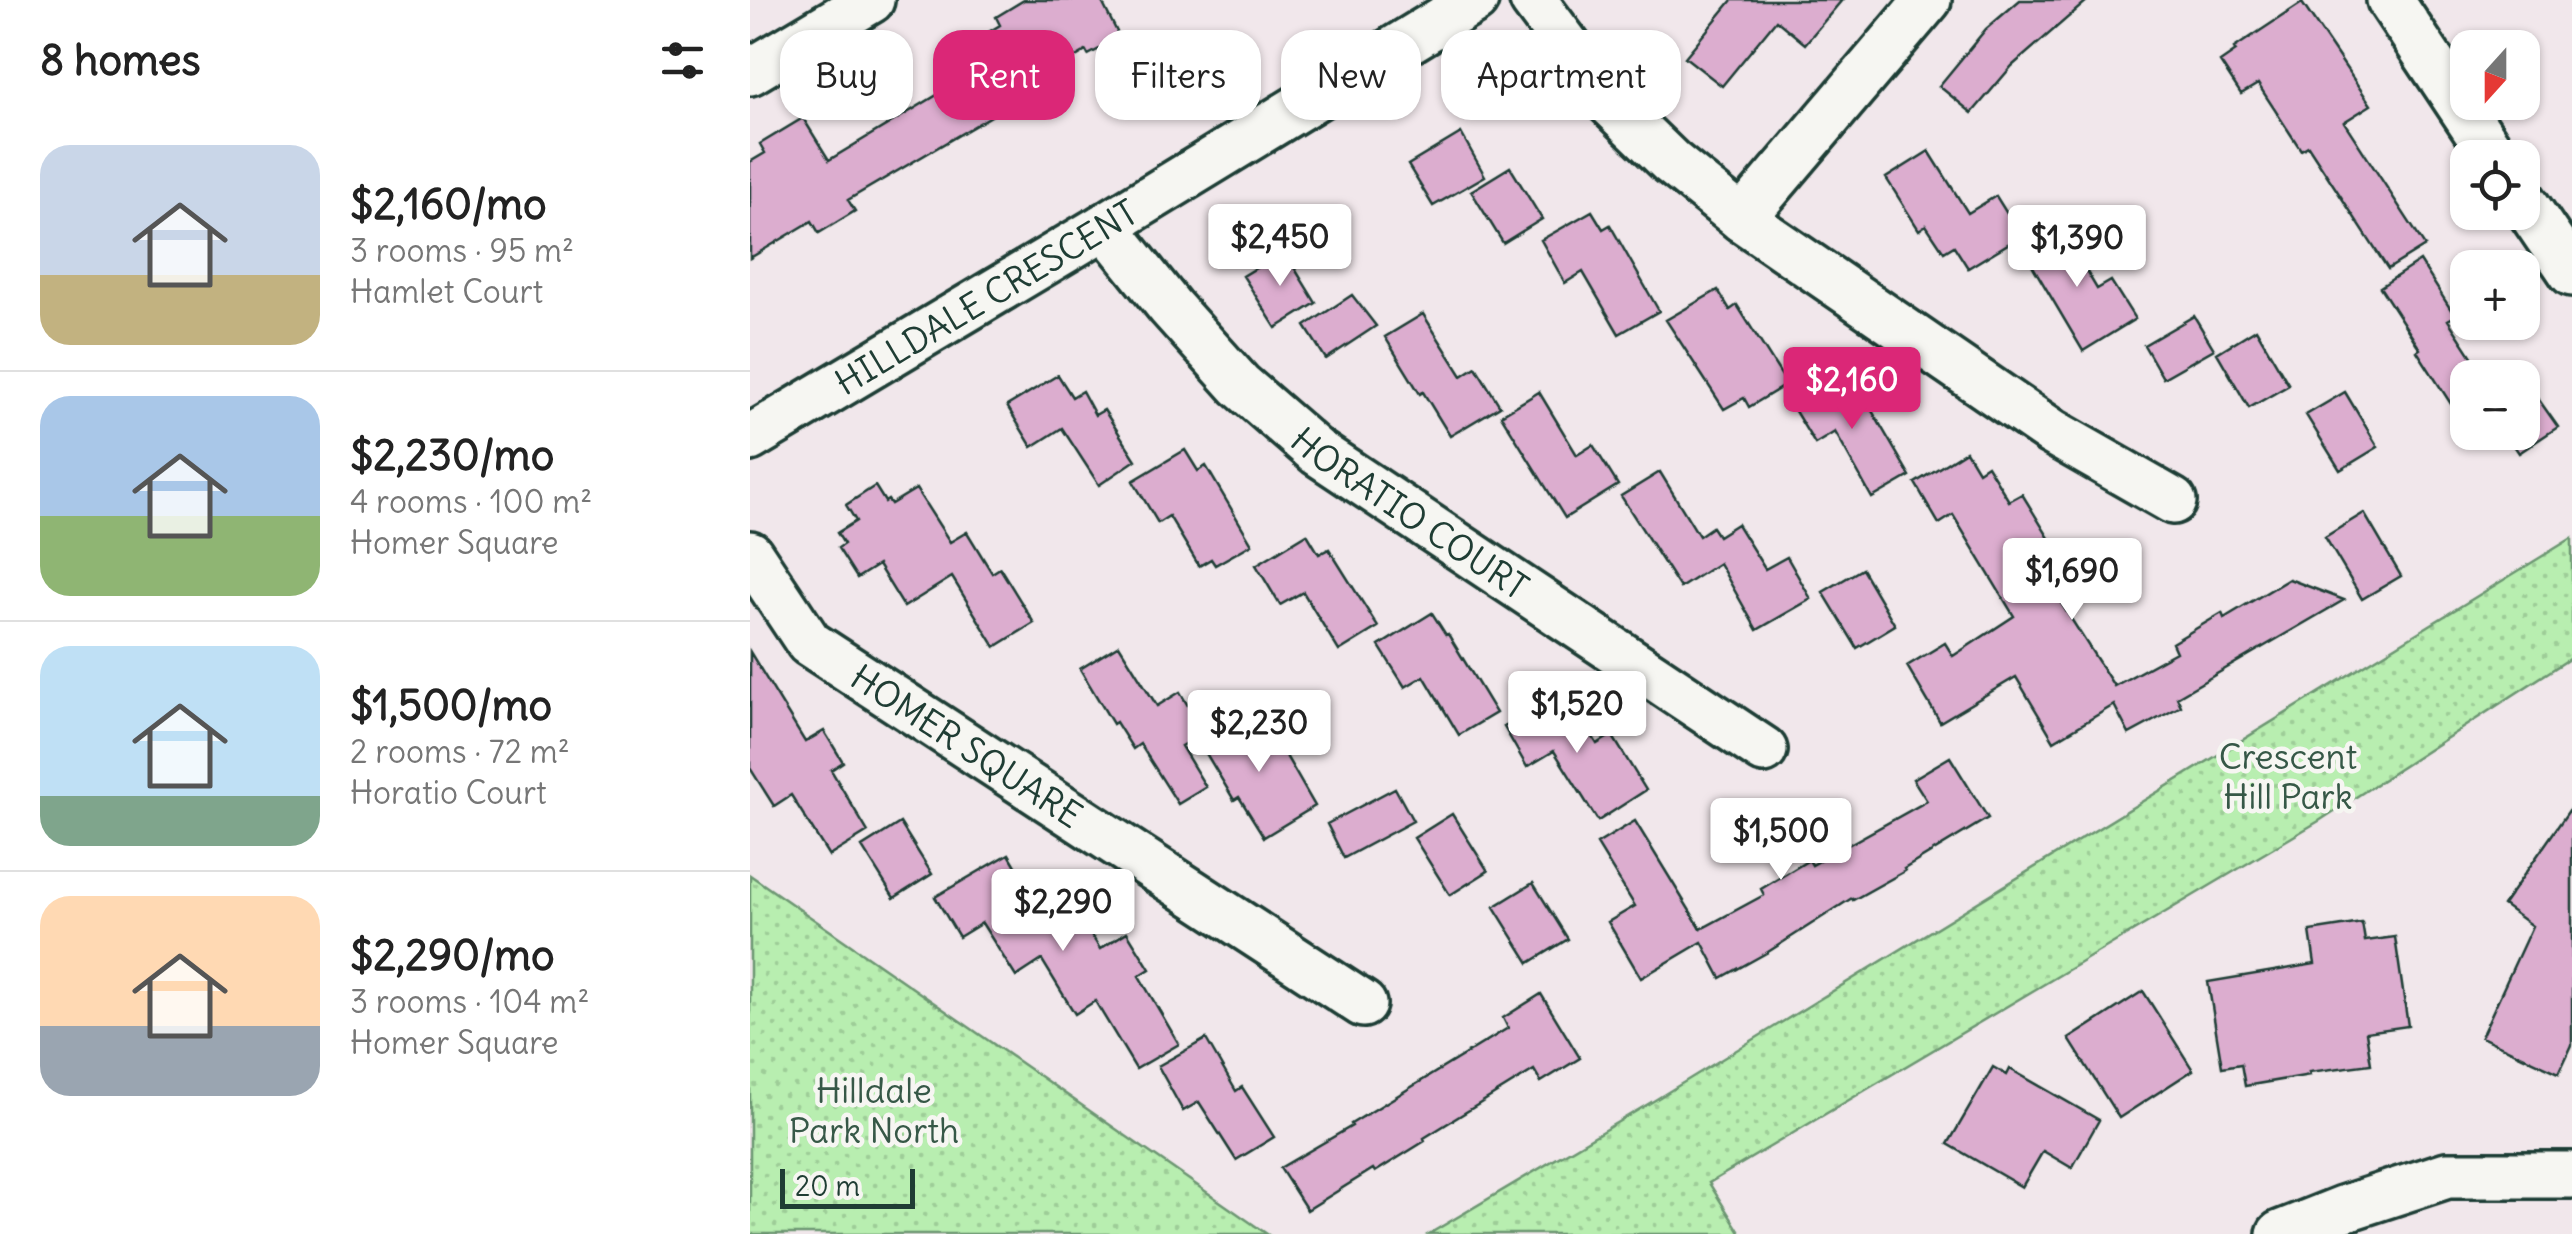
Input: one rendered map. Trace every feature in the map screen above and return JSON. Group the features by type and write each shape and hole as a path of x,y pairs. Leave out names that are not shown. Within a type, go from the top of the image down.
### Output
{"street":[{"path":"750,72 871,0"},
{"name":"HILLDALE CRESCENT","path":"750,438 1475,0"},
{"path":"1533,0 1609,102 1671,162 1742,219 2052,432 2174,501"},
{"path":"1742,219 1928,0"},
{"path":"2390,0 2483,140"},
{"path":"2540,225 2572,272"},
{"name":"HORATIO COURT","path":"1104,226 1240,385 1317,452 1764,750"},
{"name":"HOMER SQUARE","path":"750,554 810,642 1363,1004"},
{"path":"2280,1234 2447,1175 2572,1175"}],"green space":[{"name":"Crescent Hill Park","path":"2572,538 2572,657 2319,821 1709,1183 1741,1234 1429,1234 1655,1100"},
{"name":"Hilldale Park North","path":"750,875 1267,1234 750,1234"}],"building":[{"path":"1024,0 1101,0 1116,30 1095,30 1095,51 1075,57 1075,30 992,30 1000,25 996,17"},
{"path":"1732,0 1842,0 1805,44 1776,20 1722,86 1685,57"},
{"path":"2020,0 2088,0 2012,66 1972,113 1939,86 1986,29"},
{"path":"2302,3 2371,105 2344,122 2425,246 2388,269 2308,146 2301,150 2258,84 2241,94 2220,62 2236,51 2234,48"},
{"path":"933,97 933,120 984,120 848,200 855,211 819,233 812,221 750,258 750,162 765,153 760,144 804,120 829,160 895,120 913,120 913,109"},
{"path":"1461,133 1485,176 1433,206 1408,165"},
{"path":"1929,151 1968,213 1996,196 2021,236 1968,268 1954,246 1944,252 1926,225 1919,230 1886,178"},
{"path":"1510,167 1542,219 1503,243 1471,191"},
{"path":"1592,211 1603,229 1610,225 1659,311 1619,334 1583,272 1565,283 1541,240"},
{"path":"2059,225 2097,289 2111,281 2135,319 2083,351 2022,248"},
{"path":"1284,251 1316,303 1276,328 1243,276"},
{"path":"2420,261 2450,308 2450,340 2461,340 2474,360 2450,360 2450,402 2417,351 2420,349 2380,287"},
{"path":"1718,290 1730,310 1737,305 1787,384 1749,407 1744,398 1724,409 1666,320"},
{"path":"1352,295 1376,326 1326,359 1305,326"},
{"path":"1423,314 1462,376 1476,367 1500,406 1450,436 1385,337"},
{"path":"2194,316 2214,349 2163,378 2144,345"},
{"path":"2256,329 2289,385 2249,408 2217,353"},
{"path":"1843,372 1855,392 1860,390 1910,476 1872,498 1835,432 1815,444 1790,403"},
{"path":"1058,375 1072,397 1082,391 1095,415 1104,410 1136,460 1099,485 1062,428 1032,447 1007,406"},
{"path":"1539,392 1577,455 1593,445 1618,485 1565,518 1501,415"},
{"path":"2345,392 2378,447 2340,470 2306,415"},
{"path":"2540,401 2558,427 2540,439"},
{"path":"1185,450 1198,471 1206,466 1252,544 1215,565 1211,559 1199,566 1169,516 1158,523 1133,481"},
{"path":"1966,451 1978,471 1987,465 2009,501 2022,494 2057,551 2036,564 2114,686 2176,652 2172,643 2222,613 2224,618 2289,579 2344,600 2177,697 2181,706 2129,734 2114,705 2054,741 2016,677 1940,722 1907,666 1945,643 1953,656 2014,616 1953,515 1939,524 1915,483"},
{"path":"1660,472 1699,536 1712,527 1718,536 1737,524 1765,569 1787,557 1811,599 1757,630 1719,563 1680,588 1621,496"},
{"path":"875,486 885,502 891,504 916,489 950,542 967,532 992,573 1000,568 1034,623 995,647 952,577 904,607 878,565 857,578 838,548 844,544 837,533 856,521 846,505"},
{"path":"2364,513 2401,576 2362,599 2325,537"},
{"path":"1307,534 1319,554 1329,549 1378,627 1339,651 1303,592 1280,605 1256,565"},
{"path":"1862,569 1895,625 1857,648 1823,592"},
{"path":"1432,613 1496,713 1459,735 1424,676 1405,687 1379,646"},
{"path":"1119,645 1157,706 1180,692 1204,733 1181,746 1206,787 1178,804 1140,744 1133,749 1116,722 1113,724 1080,669"},
{"path":"750,652 805,742 824,731 843,762 831,770 868,832 829,856 791,795 774,806 750,768"},
{"path":"1556,696 1568,716 1577,710 1597,744 1612,735 1646,790 1598,821 1554,751 1527,767 1504,727"},
{"path":"1263,716 1315,806 1264,837 1239,797 1234,800 1201,745 1238,724 1242,729"},
{"path":"1950,757 1988,818 1721,978 1702,942 1641,978 1608,922 1635,906 1597,844 1635,821 1701,929 1764,895 1761,889 1809,860 1812,865 1927,801 1913,779"},
{"path":"1395,788 1413,821 1344,858 1327,824"},
{"path":"2572,806 2572,1045 2559,1073 2481,1037 2532,926 2503,905"},
{"path":"1452,814 1488,871 1450,895 1414,838"},
{"path":"900,823 932,874 894,898 862,847"},
{"path":"1009,854 1042,910 1067,895 1100,949 1127,932 1150,969 1139,976 1179,1044 1136,1069 1095,1001 1075,1014 1042,960 1016,977 982,923 959,937 935,897"},
{"path":"1533,883 1568,939 1529,963 1494,907"},
{"path":"2362,923 2365,941 2395,937 2408,1026 2366,1032 2371,1064 2245,1086 2241,1064 2222,1067 2208,982 2315,964 2310,931"},
{"path":"2143,991 2193,1070 2119,1118 2069,1039"},
{"path":"1541,994 1580,1058 1541,1082 1534,1070 1375,1172 1373,1169 1307,1210 1280,1168 1508,1028 1503,1018"},
{"path":"1206,1039 1236,1091 1242,1087 1274,1137 1236,1160 1199,1102 1183,1111 1158,1066"},
{"path":"1993,1067 2007,1075 2010,1069 2099,1120 2072,1168 2043,1151 2022,1187 1948,1144"}]}
